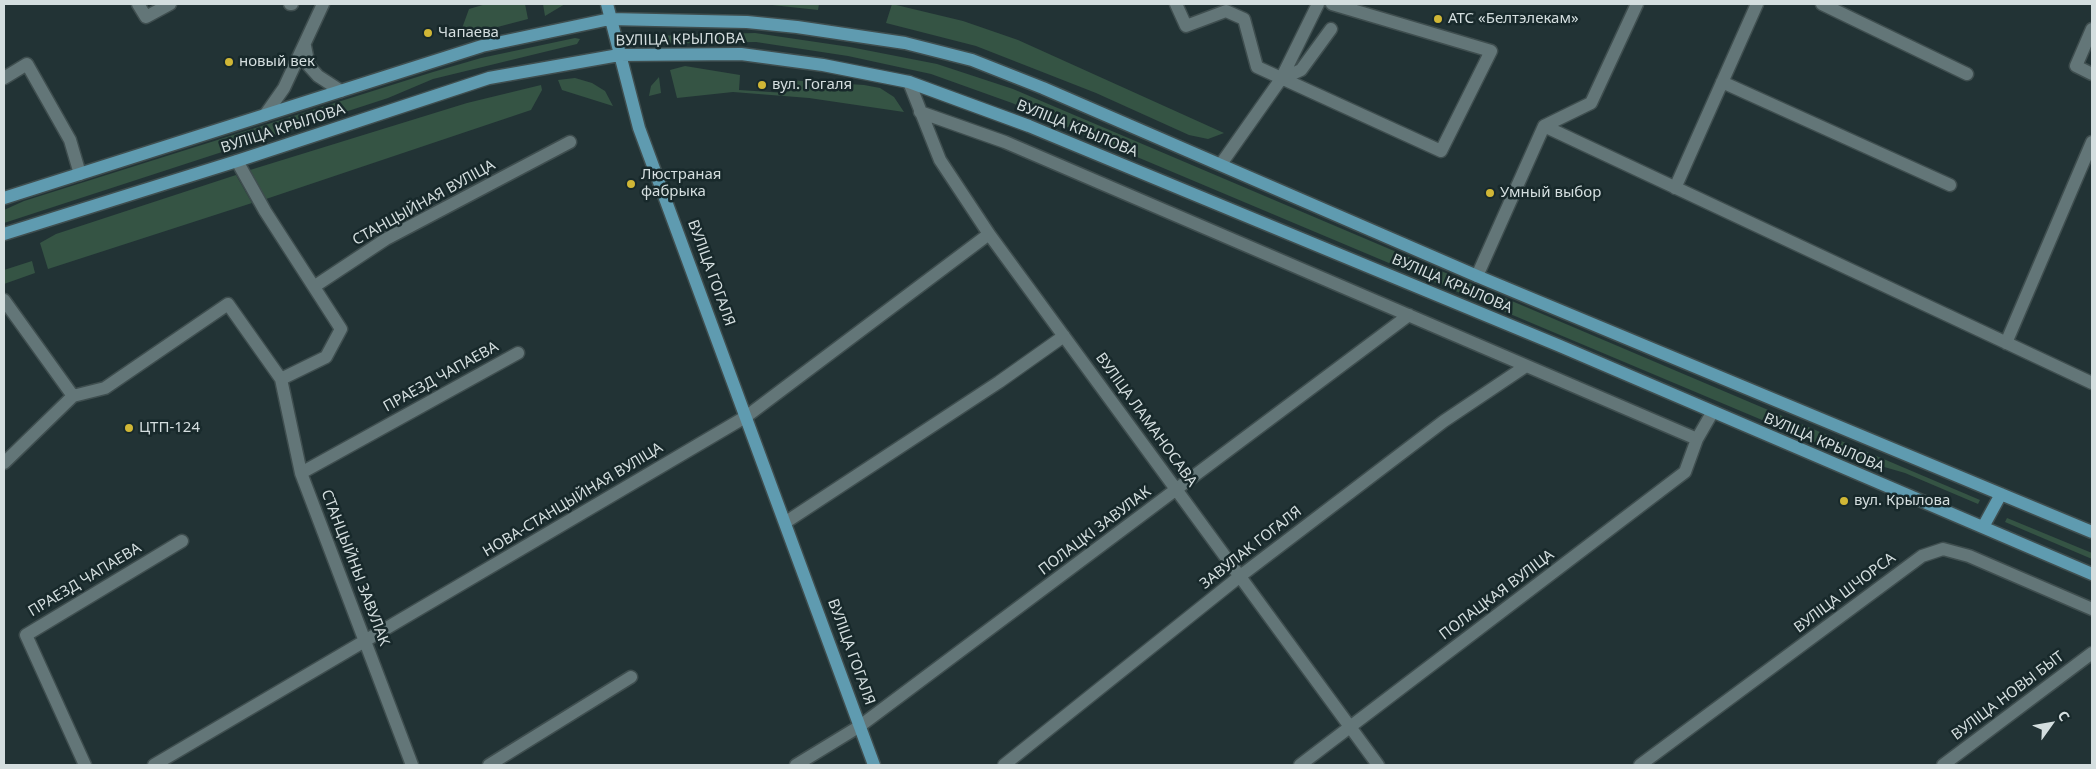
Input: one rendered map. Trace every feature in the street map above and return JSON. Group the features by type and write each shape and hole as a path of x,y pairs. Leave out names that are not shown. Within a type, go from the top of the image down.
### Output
{"main road":[{"name":"ВУЛІЦА ГОГАЛЯ","path":"607,4 639,128 747,416 874,765"},
{"name":"ВУЛІЦА КРЫЛОВА","path":"4,198 482,46 610,19 746,22 797,27 915,46 972,60 1222,164 1477,276 2092,532"},
{"name":"ВУЛІЦА КРЫЛОВА","path":"4,234 237,161 489,78 619,56 741,54 823,65 909,82 1029,126 1560,346 2092,574"},
{"path":"1983,528 2001,494"}],"street":[{"path":"138,4 146,17 170,4"},
{"path":"266,115 284,88 323,4"},
{"path":"1176,4 1186,26 1226,11 1244,20 1258,67 1441,151 1492,51 1332,4"},
{"path":"1222,164 1281,79 1318,4"},
{"path":"1477,276 1544,126 1591,102 1637,4"},
{"path":"1675,188 1757,4"},
{"path":"1822,4 1967,74"},
{"path":"2092,29 2076,66 2092,74"},
{"path":"1281,79 1301,70 1331,30"},
{"path":"306,44 309,66 318,76 341,91"},
{"path":"4,78 27,64 70,140 80,174"},
{"name":"ВУЛІЦА ЛАМАНОСАВА","path":"909,82 940,160 989,234 1378,765"},
{"path":"1722,82 1950,185"},
{"path":"920,112 1005,142 1697,438"},
{"path":"1544,126 2092,383"},
{"name":"СТАНЦЫЙНАЯ ВУЛІЦА","path":"315,286 386,239 570,142"},
{"path":"2006,343 2092,142"},
{"path":"4,463 73,396 105,388 228,304 281,379 326,357 341,329 265,211 237,161"},
{"name":"НОВА-СТАНЦЫЙНАЯ ВУЛІЦА","path":"154,765 747,416 989,234"},
{"path":"4,300 73,396"},
{"name":"ПОЛАЦКІ ЗАВУЛАК","path":"796,765 860,726 1409,316"},
{"path":"786,522 998,382 1064,336"},
{"name":"ПРАЕЗД ЧАПАЕВА","path":"301,473 518,353"},
{"name":"ЗАВУЛАК ГОГАЛЯ","path":"1004,765 1239,577 1444,421 1526,366"},
{"name":"СТАНЦЫЙНЫ ЗАВУЛАК","path":"281,379 301,473 412,765"},
{"name":"ПОЛАЦКАЯ ВУЛІЦА","path":"1300,765 1685,472 1697,438 1712,412"},
{"name":"ПРАЕЗД ЧАПАЕВА","path":"86,765 26,635 182,541"},
{"name":"ВУЛІЦА ШЧОРСА","path":"1640,765 1922,556 1943,549 1969,556 2092,609"},
{"name":"ВУЛІЦА НОВЫ БЫТ","path":"1944,765 2092,653"},
{"path":"489,765 631,677"}],"green space":[{"path":"486,4 525,4 528,19 486,30 461,31 469,9"},
{"path":"543,4 565,4 545,16"},
{"path":"763,4 819,4 818,10"},
{"path":"892,4 963,21 1018,40 1224,133 1208,139 1189,135 1096,93 976,46 886,23"},
{"path":"755,33 850,47 937,64 1013,89 1980,500 1978,504 1905,473 1850,457 1012,103 931,74 848,56 756,42 651,44 644,41 649,36"},
{"path":"575,38 580,39 577,44 433,79 388,98 4,223 4,210 24,201 433,72 481,58"},
{"path":"685,66 740,75 739,90 786,93 788,80 864,85 880,88 894,97 904,112 809,98 733,92 677,98 670,70"},
{"path":"659,77 661,93 649,96 651,86"},
{"path":"575,78 592,83 605,91 613,106 562,90 558,80"},
{"path":"541,85 542,90 531,110 266,199 250,170 467,103"},
{"path":"236,175 252,203 48,269 40,243 56,234"},
{"path":"32,261 35,273 4,284 4,270"},
{"path":"2007,518 2092,553 2092,559 2005,522"}],"place":[{"name":"АТС «Белтэлекам»","path":"1438,19"},
{"name":"Чапаева","path":"428,33"},
{"name":"новый век","path":"229,62"},
{"name":"вул. Гогаля","path":"762,85"},
{"name":"Люстраная фабрыка","path":"631,184"},
{"name":"Умный выбор","path":"1490,193"},
{"name":"ЦТП-124","path":"129,428"},
{"name":"вул. Крылова","path":"1844,501"}]}
